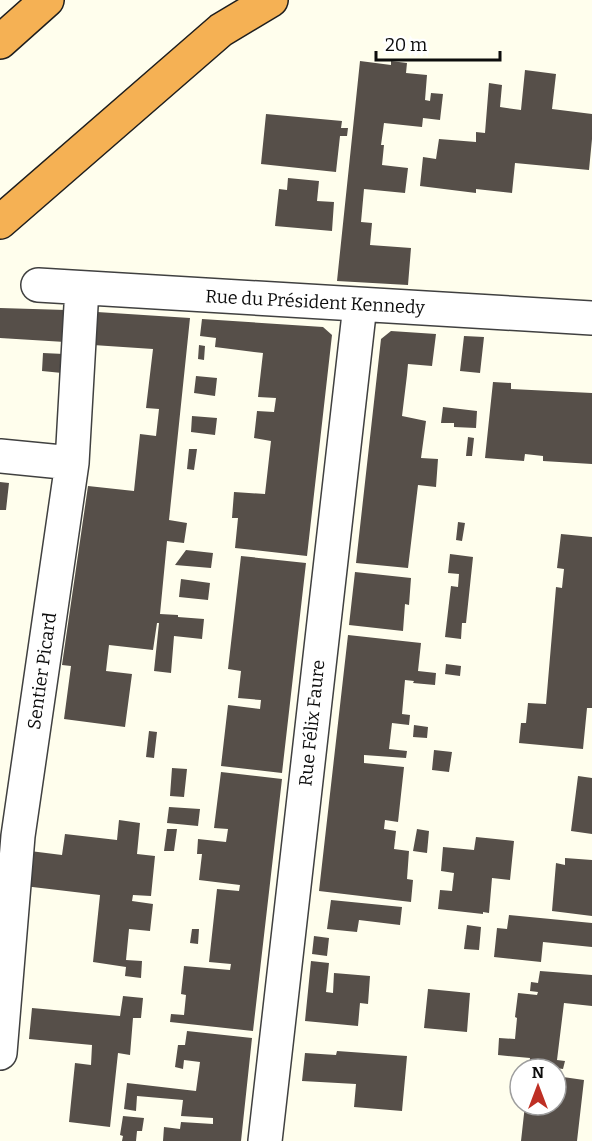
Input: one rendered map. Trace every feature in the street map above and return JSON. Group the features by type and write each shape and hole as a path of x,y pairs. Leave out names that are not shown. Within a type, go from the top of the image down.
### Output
{"highway":[{"path":"0,42 48,0"},
{"path":"0,222 220,30 271,0"}],"street":[{"name":"Rue du Président Kennedy","path":"38,285 592,318"},
{"name":"Sentier Picard","path":"0,1053 18,836 72,463 82,288"},
{"name":"Rue Félix Faure","path":"265,1141 360,305"},
{"path":"0,456 72,463"}],"building":[{"path":"360,61 391,65 391,61 407,63 406,73 427,75 425,100 430,101 431,93 443,94 440,120 423,118 422,127 384,123 381,145 384,145 382,165 408,168 405,193 364,189 361,222 372,223 370,245 411,248 408,285 337,281"},
{"path":"525,70 556,74 552,109 592,114 589,170 515,163 512,193 476,189 476,193 420,186 423,157 436,159 439,139 476,142 476,132 485,133 489,83 502,85 500,107 521,110"},
{"path":"266,114 342,121 341,128 348,128 347,136 340,136 336,172 261,164"},
{"path":"288,178 319,181 317,201 334,202 332,231 275,226 279,189 287,190"},
{"path":"0,308 66,310 65,342 0,338"},
{"path":"97,312 190,318 169,520 187,523 184,543 167,541 160,614 204,619 202,639 174,636 171,673 154,671 159,623 157,623 153,650 109,645 106,671 132,674 125,727 64,719 71,666 62,665 88,486 134,491 140,434 156,436 159,409 146,408 153,349 93,345"},
{"path":"202,319 323,327 332,335 307,556 235,548 238,518 232,518 234,492 265,494 271,441 254,438 257,411 274,412 276,398 258,397 263,353 215,347 216,338 200,336"},
{"path":"391,331 436,334 432,366 408,364 402,416 426,421 421,458 438,459 436,487 418,485 408,568 356,563 381,339"},
{"path":"464,336 484,337 480,373 460,371"},
{"path":"199,345 205,346 204,360 198,359"},
{"path":"43,353 64,354 62,373 42,371"},
{"path":"196,376 217,378 215,396 194,393"},
{"path":"493,382 511,383 511,389 592,393 592,464 543,461 543,456 525,454 524,461 485,458"},
{"path":"443,407 477,411 476,428 454,427 454,423 441,423"},
{"path":"192,416 217,418 215,435 191,432"},
{"path":"468,437 474,438 472,456 466,456"},
{"path":"189,449 197,449 194,470 187,469"},
{"path":"0,482 9,483 6,510 0,510"},
{"path":"458,522 465,523 462,541 456,540"},
{"path":"561,534 592,537 592,708 587,708 583,749 519,743 521,723 526,723 528,703 546,704 556,587 562,588 564,569 557,568"},
{"path":"186,550 213,553 211,568 175,565"},
{"path":"450,554 473,557 466,623 462,623 461,639 445,637 451,586 458,587 459,574 448,573"},
{"path":"241,556 306,563 282,773 221,766 228,705 260,709 261,700 238,698 241,671 228,669"},
{"path":"355,572 411,578 409,605 405,604 403,631 349,625"},
{"path":"181,579 210,583 208,600 179,597"},
{"path":"348,635 421,643 418,671 436,673 435,685 405,680 402,714 410,715 409,725 392,723 389,749 407,751 406,758 364,755 364,763 404,767 398,822 385,820 384,829 396,831 394,849 409,851 407,879 413,880 411,902 319,891"},
{"path":"446,664 461,666 460,676 445,674"},
{"path":"414,725 428,727 427,738 413,737"},
{"path":"149,731 157,732 154,758 146,757"},
{"path":"434,750 452,752 449,772 432,770"},
{"path":"172,768 187,769 184,797 170,796"},
{"path":"221,772 282,779 253,1031 170,1022 171,1014 184,1015 186,995 181,994 184,966 230,970 231,964 209,962 217,889 239,891 240,885 199,880 202,854 197,854 198,839 226,842 228,829 214,828"},
{"path":"578,776 592,778 592,834 571,831"},
{"path":"169,807 200,809 198,826 167,823"},
{"path":"119,820 140,823 137,854 155,856 151,896 133,895 132,901 153,904 150,931 129,929 126,960 142,961 141,978 125,976 126,967 93,962 100,895 24,886 30,851 62,855 65,834 117,840"},
{"path":"167,829 177,829 174,851 164,851"},
{"path":"417,829 429,831 427,853 413,851"},
{"path":"476,837 514,841 510,880 492,878 489,913 438,909 440,890 452,891 454,873 441,871 443,847 474,850"},
{"path":"565,858 592,860 592,916 552,911 556,863 565,865"},
{"path":"331,900 402,907 400,925 359,920 357,932 327,929"},
{"path":"509,915 592,923 592,947 543,942 541,962 494,957 497,928 507,929"},
{"path":"467,925 481,927 479,950 464,949"},
{"path":"192,929 199,929 198,944 190,943"},
{"path":"314,936 329,938 327,956 312,954"},
{"path":"311,961 329,963 326,992 333,993 334,973 370,976 368,1004 360,1003 358,1026 305,1021"},
{"path":"540,971 592,975 592,1006 564,1003 557,1057 498,1055 499,1038 515,1039 518,993 537,995 538,992 530,991 531,982 538,983"},
{"path":"428,989 470,993 467,1032 424,1028"},
{"path":"123,996 143,998 141,1018 133,1018 130,1055 118,1053 110,1127 69,1122 75,1063 91,1065 92,1045 29,1039 32,1008 120,1016"},
{"path":"187,1031 252,1038 241,1141 163,1141 164,1127 180,1129 181,1122 213,1124 213,1118 181,1116 183,1100 137,1096 136,1111 124,1109 127,1083 196,1091 200,1062 184,1060 183,1069 175,1067 178,1045 185,1045"},
{"path":"337,1051 407,1056 402,1111 354,1107 356,1084 302,1081 305,1053 336,1055"},
{"path":"568,1078 584,1080 577,1141 521,1141 524,1117 568,1117"},
{"path":"123,1116 144,1118 142,1131 137,1131 136,1141 122,1141 123,1136 120,1135"}]}
